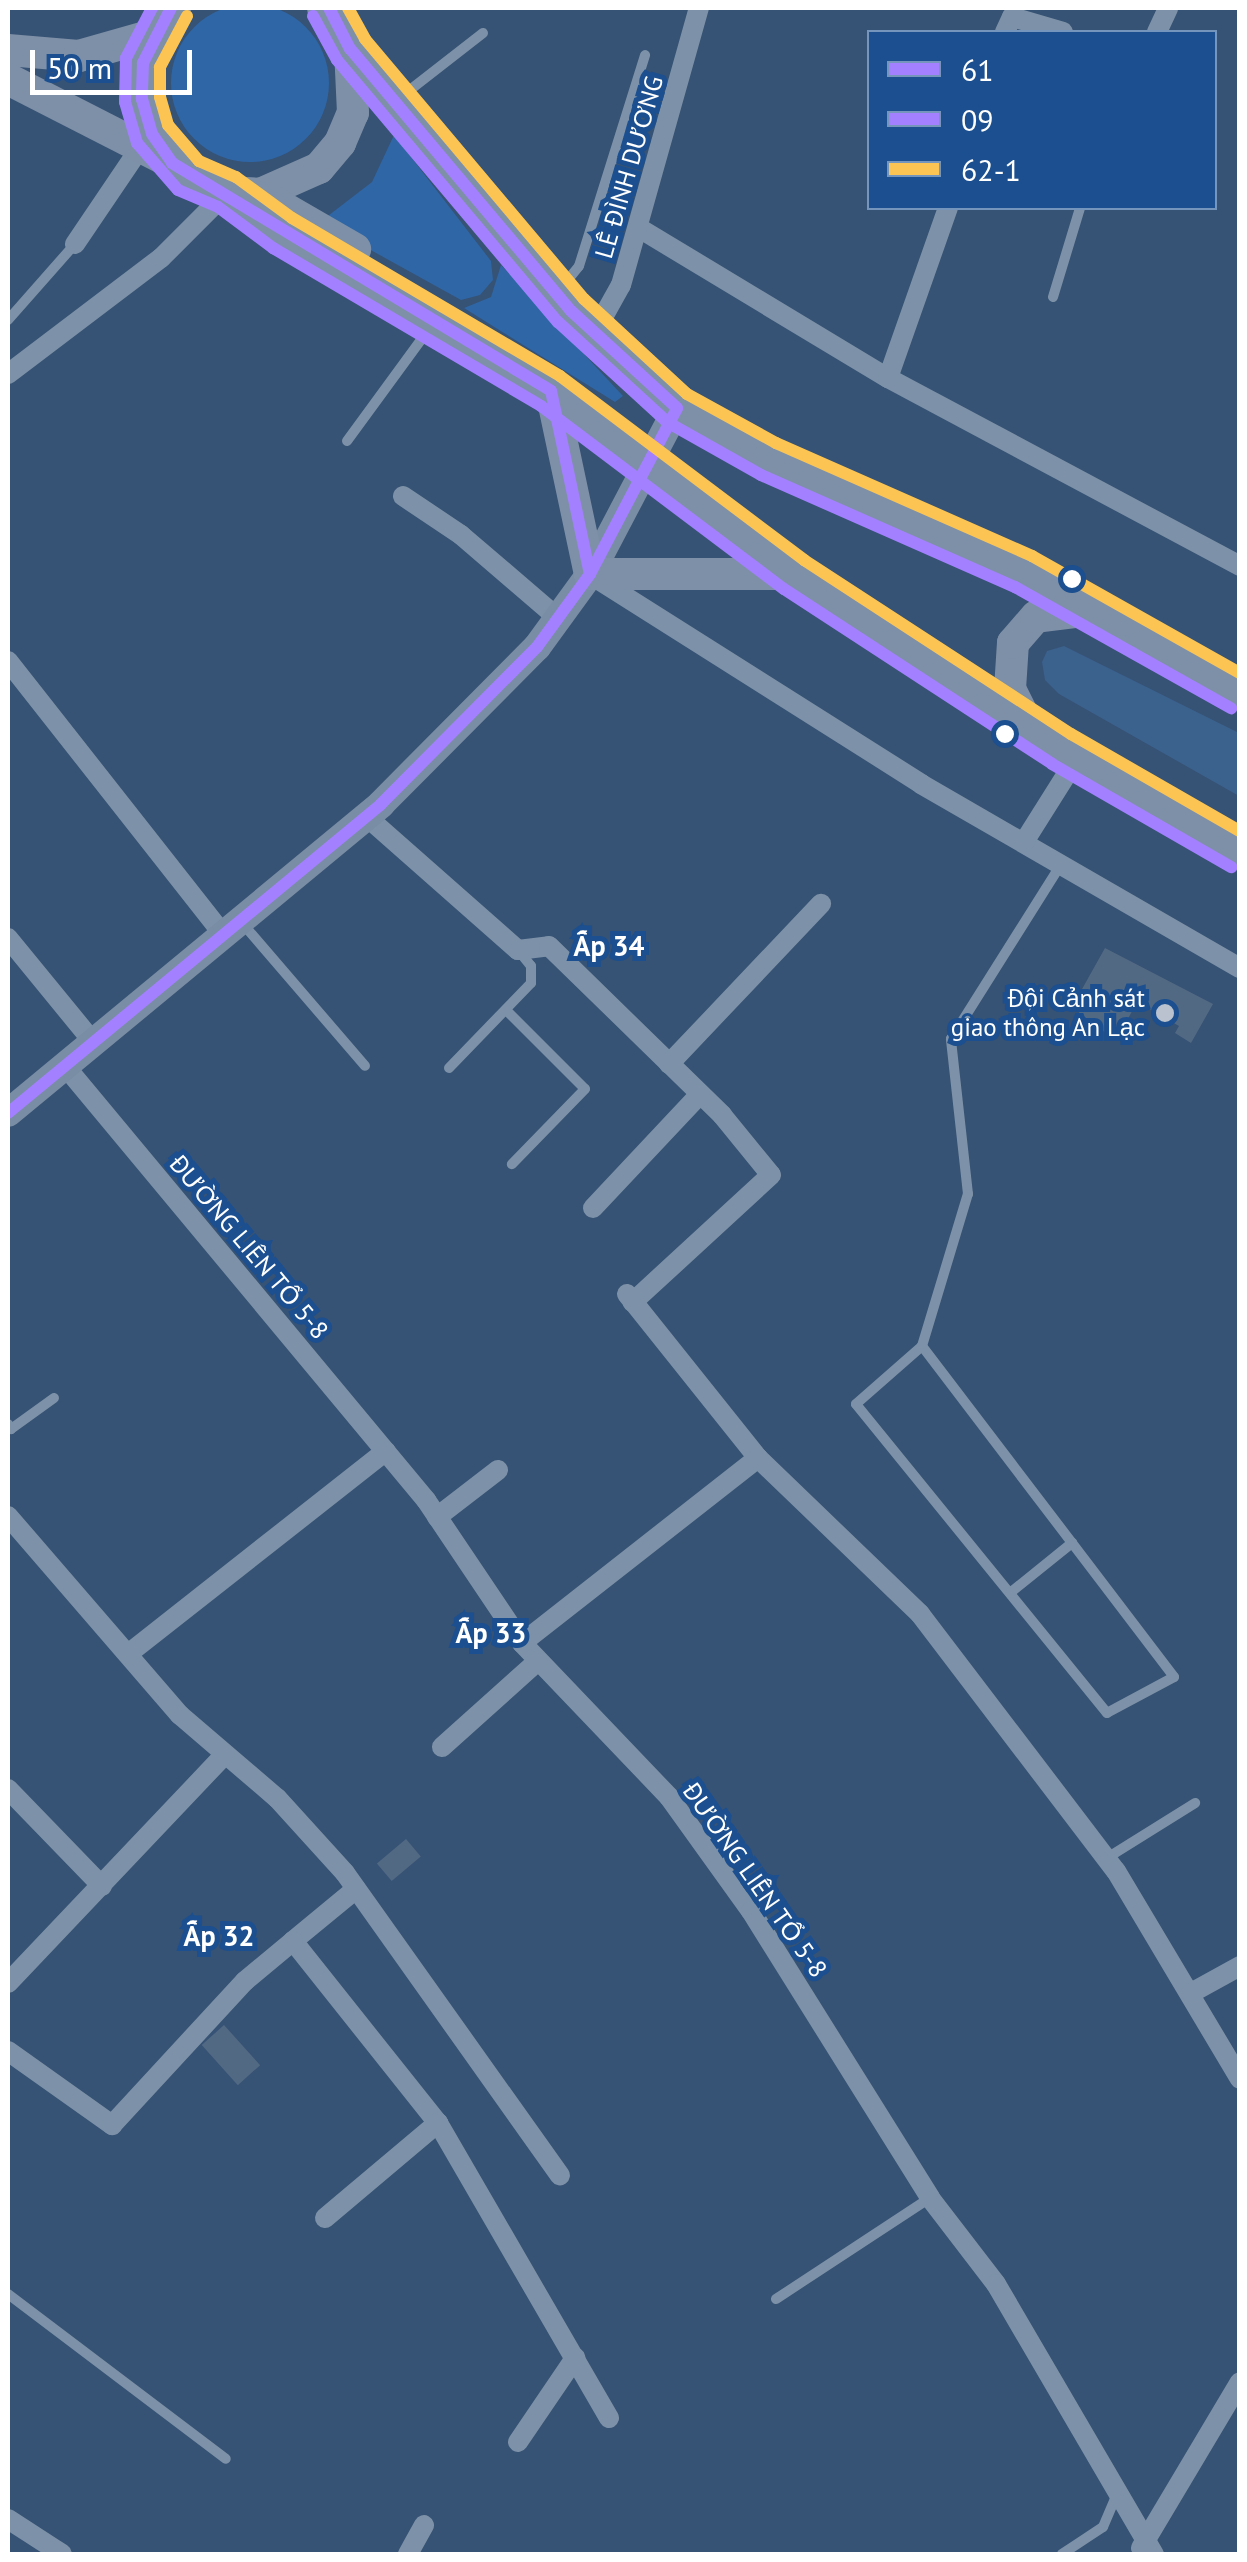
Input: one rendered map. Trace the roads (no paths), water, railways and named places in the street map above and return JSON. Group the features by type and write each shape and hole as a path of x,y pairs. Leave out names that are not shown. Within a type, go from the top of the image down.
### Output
{"highway":[{"path":"172,163 152,134 142,99 152,35 175,8"},
{"path":"323,8 350,48 593,334 677,408 768,458 1009,564 1240,693"},
{"path":"8,50 79,56 152,35"},
{"path":"243,193 305,177 340,143 356,81 350,48"},
{"path":"8,78 140,148 243,193 532,355 613,416 646,459"},
{"path":"243,193 282,233 436,320 550,391 604,436 646,459 794,574 1030,729 1240,852"},
{"path":"550,391 590,574 794,574"},
{"path":"1030,729 1010,689 1013,643 1026,625 1049,612 1096,611"}],"main road":[{"path":"8,1113 234,931 367,817 538,647 590,574 646,459 677,408"}],"street":[{"name":"LÊ ĐÌNH DƯƠNG","path":"593,334 621,286 640,228 699,8"},
{"path":"1009,19 1055,30"},
{"path":"75,244 140,148"},
{"path":"8,374 243,193"},
{"path":"888,378 947,210"},
{"path":"640,228 888,378 1240,566"},
{"path":"403,496 461,535 558,618"},
{"path":"590,574 749,679 1240,968"},
{"path":"8,660 234,931"},
{"path":"1024,842 1078,758"},
{"path":"367,817 518,950 548,946 700,1094 771,1176 630,1298 758,1458 920,1614 1106,1858 1240,2079"},
{"path":"670,1064 821,904"},
{"path":"8,938 94,1043"},
{"name":"ĐƯỜNG LIÊN TỔ 5-8","path":"65,1066 386,1451 522,1643 669,1797 772,1943 930,2198 996,2284 1146,2550"},
{"path":"593,1208 700,1094"},
{"path":"128,1654 386,1451"},
{"path":"522,1643 758,1458"},
{"path":"436,1517 498,1470"},
{"path":"8,1516 180,1715 277,1798 356,1889 560,2175"},
{"path":"442,1747 538,1661"},
{"path":"8,1983 225,1754"},
{"path":"8,1789 102,1886"},
{"path":"8,2050 112,2125 245,1981 356,1889"},
{"path":"293,1940 438,2122 609,2418"},
{"path":"1191,1993 1240,1966"},
{"path":"325,2218 438,2122"},
{"path":"518,2442 574,2358"},
{"path":"1146,2550 1240,2382"},
{"path":"8,2519 62,2554"},
{"path":"408,2554 424,2525"}],"lane":[{"path":"397,100 483,33"},
{"path":"558,293 579,266 644,55"},
{"path":"1052,297 1079,210"},
{"path":"8,320 75,244"},
{"path":"347,441 436,320"},
{"path":"922,1346 1174,1677 1107,1713 856,1404 922,1346 968,1194 952,1038 1060,864"},
{"path":"234,931 365,1066"},
{"path":"450,1068 507,1012 534,978 518,950"},
{"path":"507,1012 584,1090 512,1164"},
{"path":"8,1424 11,1429 54,1398"},
{"path":"1010,1593 1072,1543"},
{"path":"1106,1858 1195,1802"},
{"path":"776,2298 930,2198"},
{"path":"8,2294 226,2459"},
{"path":"1062,2554 1104,2526 1116,2496"}],"place":[{"name":"Đội Cảnh sát giao thông An Lạc","path":"1165,1013"}],"district":[{"name":"Ấp 34","path":"609,946"},
{"name":"Ấp 33","path":"491,1633"},
{"name":"Ấp 32","path":"219,1936"}]}
